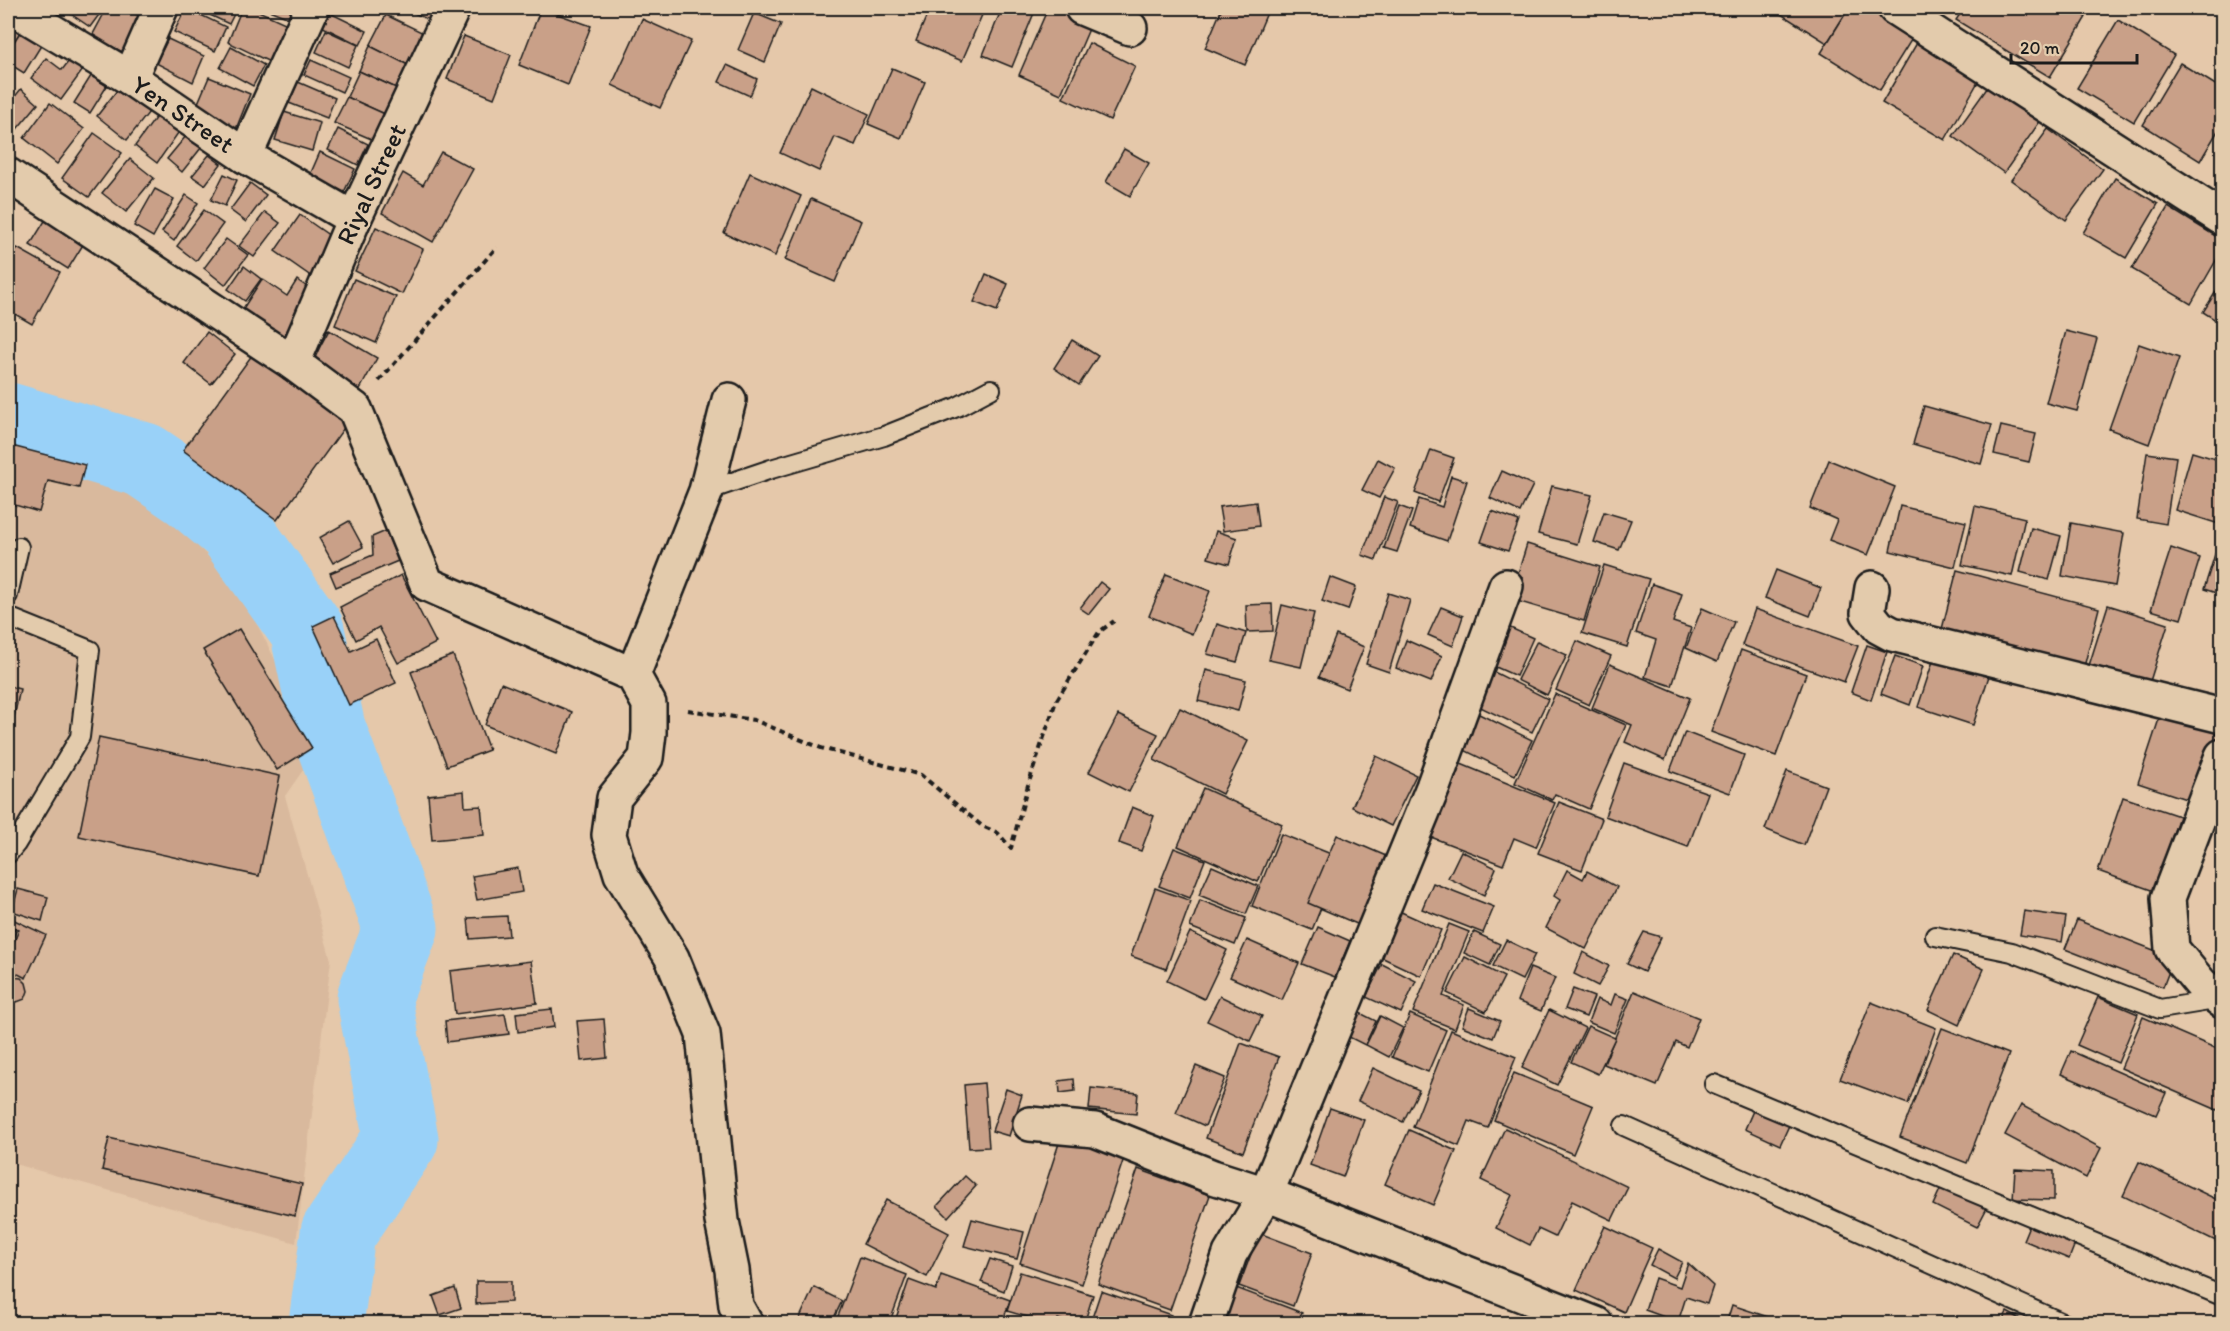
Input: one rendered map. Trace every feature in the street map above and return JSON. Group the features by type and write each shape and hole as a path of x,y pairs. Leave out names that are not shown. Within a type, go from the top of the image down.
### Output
{"street":[{"name":"Yen Street","path":"13,8 130,78 245,156 354,219"},
{"path":"130,78 161,8"},
{"path":"245,156 312,8"},
{"name":"Riyal Street","path":"293,363 354,219 453,8"},
{"path":"1083,8 1130,28"},
{"path":"1895,8 2223,218"},
{"path":"8,175 293,363 355,409 427,584 633,675 649,704 646,758 614,798 609,835 621,874 672,958 703,1034 722,1221 732,1270 736,1306 746,1323"},
{"path":"633,675 706,491 729,400"},
{"path":"1206,1323 1230,1254 1266,1194 1433,787 1506,586"},
{"path":"1872,588 1868,613 1879,627 1892,634 2223,716"},
{"path":"2222,1000 2201,984 2172,949 2168,898 2223,756"},
{"path":"1030,1124 1095,1130 1596,1323"}],"lane":[{"path":"706,491 771,469 884,436 957,407 991,389"},
{"path":"8,595 18,547"},
{"path":"8,617 90,650 80,737 8,854"},
{"path":"1935,936 2012,952 2160,1009 2222,1000"},
{"path":"1714,1084 2223,1296"},
{"path":"1624,1126 2065,1323"}],"path":[{"path":"355,409 497,247"},
{"path":"649,704 754,720 821,748 921,775 982,826 998,833 1011,848 1028,785 1056,701 1099,632 1114,621"}],"shaded area":[{"path":"8,447 145,490 240,590 319,747 285,796 331,960 296,1243 8,1162"}],"building":[{"path":"62,8 104,8 90,27"},
{"path":"107,8 124,8 148,20 130,56 92,36"},
{"path":"186,8 226,27 215,51 174,32"},
{"path":"195,8 237,8 229,24"},
{"path":"242,8 252,8 294,27 276,65 228,42"},
{"path":"264,8 293,8 289,18"},
{"path":"404,8 445,8 437,24"},
{"path":"541,8 591,26 568,85 519,65"},
{"path":"930,8 985,8 962,61 916,41"},
{"path":"1002,8 1036,8 1012,67 983,55"},
{"path":"1048,8 1059,8 1092,22 1061,94 1019,75"},
{"path":"1222,8 1269,8 1245,65 1205,48"},
{"path":"1774,8 1849,8 1827,43"},
{"path":"1849,8 1883,8 1918,29 1880,90 1821,53"},
{"path":"1964,8 2069,8 2086,17 2050,77 1956,20"},
{"path":"8,11 26,23 8,51"},
{"path":"330,13 367,31 360,45 323,27"},
{"path":"754,13 781,24 765,62 738,50"},
{"path":"386,15 432,37 418,70 370,46"},
{"path":"642,19 691,41 660,108 612,85"},
{"path":"2118,20 2174,55 2134,122 2077,88"},
{"path":"26,23 47,36 24,73 8,63 8,51"},
{"path":"326,30 358,45 348,67 316,52"},
{"path":"464,36 511,55 494,98 447,79"},
{"path":"1921,36 1983,73 1945,140 1882,103"},
{"path":"168,39 204,56 193,82 156,63"},
{"path":"1089,43 1135,66 1110,120 1063,98"},
{"path":"370,46 418,70 407,93 359,71"},
{"path":"231,47 264,65 253,86 220,68"},
{"path":"75,53 88,63 61,100 31,78 46,58 62,70"},
{"path":"311,60 349,77 342,92 304,75"},
{"path":"2180,63 2222,89 2222,124 2200,161 2143,125"},
{"path":"727,65 757,79 750,96 719,82"},
{"path":"892,68 925,82 901,138 868,124"},
{"path":"359,71 407,93 396,119 347,97"},
{"path":"91,76 107,86 90,113 74,103"},
{"path":"209,77 250,94 234,134 192,117"},
{"path":"298,82 335,98 327,118 289,103"},
{"path":"1990,84 2041,120 2004,173 1953,136"},
{"path":"811,86 869,114 855,145 835,137 819,171 780,153"},
{"path":"21,89 38,104 12,135 8,132 8,105"},
{"path":"118,89 149,112 127,140 97,116"},
{"path":"347,97 396,119 383,144 334,123"},
{"path":"50,103 84,129 57,164 24,138"},
{"path":"161,110 183,126 157,163 135,146"},
{"path":"284,112 320,123 312,151 275,140"},
{"path":"338,129 368,144 358,165 328,150"},
{"path":"2048,129 2103,169 2066,220 2011,180"},
{"path":"94,133 122,153 89,197 62,178"},
{"path":"186,136 201,148 182,172 167,159"},
{"path":"1124,149 1149,163 1130,196 1106,182"},
{"path":"320,152 355,169 344,192 310,175"},
{"path":"441,152 473,169 433,242 382,213 403,173 423,185"},
{"path":"209,155 221,164 205,185 192,176"},
{"path":"130,159 154,178 126,212 102,193"},
{"path":"750,173 801,196 775,256 724,233"},
{"path":"224,174 237,180 225,206 211,200"},
{"path":"2115,178 2158,204 2126,258 2083,233"},
{"path":"250,183 266,195 246,222 230,210"},
{"path":"155,189 174,199 153,237 134,226"},
{"path":"186,195 198,203 174,241 162,232"},
{"path":"811,199 861,221 835,282 785,260"},
{"path":"2168,207 2222,240 2222,250 2191,304 2132,269"},
{"path":"204,210 223,224 196,261 177,246"},
{"path":"51,211 89,235 68,269 30,245"},
{"path":"265,212 280,223 254,257 239,246"},
{"path":"300,215 340,243 315,279 275,251"},
{"path":"376,227 423,249 402,294 355,271"},
{"path":"226,239 248,255 225,285 204,268"},
{"path":"17,248 60,272 32,324 8,310 8,266"},
{"path":"244,266 261,279 245,301 228,289"},
{"path":"986,274 1008,284 997,311 974,302"},
{"path":"262,279 287,296 297,280 313,291 283,337 242,310"},
{"path":"354,279 396,297 376,343 335,325"},
{"path":"2222,282 2222,324 2203,312"},
{"path":"329,330 377,358 359,391 311,363"},
{"path":"2066,331 2097,339 2077,411 2046,403"},
{"path":"207,332 235,354 211,384 184,363"},
{"path":"1072,340 1098,356 1079,385 1054,368"},
{"path":"2139,344 2179,358 2149,444 2109,429"},
{"path":"255,351 349,421 277,520 183,450"},
{"path":"1924,406 1992,425 1981,464 1913,444"},
{"path":"2001,426 2036,434 2029,462 1994,454"},
{"path":"8,445 85,465 79,488 48,481 39,512 8,503"},
{"path":"1431,450 1454,458 1438,502 1415,493"},
{"path":"2192,452 2222,461 2222,525 2175,510"},
{"path":"2147,453 2176,457 2166,524 2137,519"},
{"path":"1378,459 1395,468 1379,498 1362,490"},
{"path":"1829,460 1895,487 1868,555 1829,540 1837,520 1810,508"},
{"path":"1502,471 1533,485 1520,512 1490,498"},
{"path":"1451,476 1467,481 1447,541 1410,528 1419,499 1442,507"},
{"path":"1552,486 1592,495 1577,544 1538,534"},
{"path":"1384,497 1398,502 1376,560 1362,555"},
{"path":"1256,502 1259,526 1223,531 1219,507"},
{"path":"1399,506 1412,511 1397,552 1384,548"},
{"path":"1900,506 1966,522 1955,567 1890,551"},
{"path":"1975,506 2025,518 2012,576 1962,565"},
{"path":"1492,511 1519,521 1508,551 1481,542"},
{"path":"1604,512 1631,520 1619,550 1594,542"},
{"path":"349,521 363,547 333,563 319,538"},
{"path":"2071,523 2124,533 2115,586 2062,576"},
{"path":"2031,528 2061,536 2049,580 2020,572"},
{"path":"386,531 398,561 336,587 330,573 373,555 372,537"},
{"path":"1216,531 1237,538 1229,564 1208,558"},
{"path":"1527,544 1600,567 1584,621 1510,599"},
{"path":"2171,548 2200,558 2181,619 2151,610"},
{"path":"2216,551 2222,553 2222,595 2204,589"},
{"path":"1604,565 1649,579 1627,647 1582,633"},
{"path":"1776,570 1821,588 1810,616 1765,598"},
{"path":"1957,570 2099,608 2084,667 1942,629"},
{"path":"1166,574 1210,591 1192,634 1149,616"},
{"path":"401,575 436,643 398,663 379,627 356,640 340,607"},
{"path":"1330,577 1356,587 1348,610 1322,601"},
{"path":"1100,582 1109,589 1089,614 1080,608"},
{"path":"1652,584 1682,594 1673,622 1691,628 1672,686 1645,677 1656,640 1636,633"},
{"path":"1388,593 1410,600 1389,672 1366,664"},
{"path":"1272,604 1273,631 1247,632 1246,605"},
{"path":"1282,605 1314,613 1301,667 1269,660"},
{"path":"2108,605 2168,624 2146,694 2086,675"},
{"path":"1441,607 1463,616 1453,646 1428,635"},
{"path":"1702,608 1734,622 1717,662 1686,648"},
{"path":"1755,609 1858,646 1844,682 1742,645"},
{"path":"334,616 351,651 376,639 396,683 349,705 313,626"},
{"path":"1217,624 1246,633 1237,662 1207,654"},
{"path":"1506,626 1533,638 1516,676 1489,664"},
{"path":"239,629 312,748 277,770 203,650"},
{"path":"1336,635 1364,647 1347,689 1319,677"},
{"path":"1406,640 1442,656 1431,682 1396,668"},
{"path":"1537,641 1567,655 1547,695 1517,680"},
{"path":"1577,641 1611,656 1589,705 1556,690"},
{"path":"1867,645 1887,652 1871,700 1851,692"},
{"path":"1741,650 1806,674 1776,756 1711,732"},
{"path":"453,655 489,750 447,766 411,672"},
{"path":"1895,656 1923,666 1910,705 1881,694"},
{"path":"1934,658 1989,676 1973,725 1918,707"},
{"path":"1610,664 1690,698 1665,760 1625,742 1632,725 1592,708"},
{"path":"1486,668 1548,699 1532,732 1470,702"},
{"path":"1206,670 1246,680 1238,711 1198,701"},
{"path":"501,683 572,712 556,754 485,725"},
{"path":"8,686 20,689 8,746"},
{"path":"1555,694 1626,725 1589,809 1555,794 1552,800 1515,783"},
{"path":"1180,708 1248,741 1222,794 1154,760"},
{"path":"2161,713 2222,734 2201,804 2138,783"},
{"path":"1479,714 1532,740 1515,775 1462,749"},
{"path":"1118,715 1158,734 1129,792 1089,772"},
{"path":"1685,732 1744,755 1730,793 1670,771"},
{"path":"99,737 280,776 259,876 79,836"},
{"path":"1376,756 1416,775 1391,826 1352,807"},
{"path":"1624,763 1708,793 1688,847 1605,816"},
{"path":"1461,764 1555,803 1536,847 1514,838 1503,865 1431,837"},
{"path":"1787,771 1826,786 1804,845 1765,829"},
{"path":"1203,788 1282,824 1258,882 1178,846"},
{"path":"464,791 465,807 481,806 484,835 432,840 428,795"},
{"path":"2123,797 2179,816 2154,891 2098,871"},
{"path":"1559,802 1602,819 1582,870 1538,853"},
{"path":"1132,807 1154,816 1141,851 1119,843"},
{"path":"1281,834 1341,858 1312,930 1252,906"},
{"path":"1337,835 1400,862 1371,930 1308,903"},
{"path":"1174,848 1205,860 1190,898 1159,886"},
{"path":"1461,851 1496,868 1484,895 1448,878"},
{"path":"1212,866 1258,886 1246,914 1199,895"},
{"path":"518,868 522,892 477,900 472,876"},
{"path":"1567,870 1583,879 1587,871 1617,887 1586,949 1546,928 1560,900 1554,896"},
{"path":"1433,883 1494,907 1483,933 1422,909"},
{"path":"1155,888 1191,901 1166,969 1131,956"},
{"path":"18,889 48,897 42,921 12,911"},
{"path":"1200,900 1246,918 1235,945 1190,927"},
{"path":"1399,911 1441,930 1421,976 1381,957"},
{"path":"2024,911 2066,917 2062,942 2020,935"},
{"path":"507,916 509,936 470,939 468,918"},
{"path":"8,917 46,935 26,978 8,969 8,956 19,930 8,925"},
{"path":"2077,920 2174,958 2163,987 2065,949"},
{"path":"1449,924 1469,932 1443,996 1464,1005 1455,1029 1413,1012"},
{"path":"1318,927 1350,941 1335,977 1302,964"},
{"path":"8,928 16,931 8,950"},
{"path":"1190,932 1227,950 1204,999 1167,981"},
{"path":"1474,932 1500,944 1490,965 1464,953"},
{"path":"1644,932 1661,937 1644,972 1627,964"},
{"path":"1247,940 1299,963 1282,1000 1230,977"},
{"path":"1506,940 1535,954 1522,980 1493,966"},
{"path":"1583,952 1609,966 1598,986 1574,974"},
{"path":"1953,955 1984,969 1959,1025 1928,1010"},
{"path":"1465,957 1504,977 1486,1012 1447,993"},
{"path":"531,961 537,1003 455,1014 450,971"},
{"path":"1382,964 1416,981 1401,1013 1366,997"},
{"path":"1530,968 1555,978 1541,1011 1517,1001"},
{"path":"12,977 21,978 26,983 28,991 25,999 17,1002 8,1000 8,980"},
{"path":"1573,989 1594,997 1586,1017 1565,1009"},
{"path":"1634,991 1699,1018 1687,1047 1676,1042 1657,1086 1604,1064"},
{"path":"1615,994 1628,999 1614,1033 1588,1022 1597,999 1611,1005"},
{"path":"1220,996 1262,1016 1250,1041 1207,1021"},
{"path":"2098,997 2138,1014 2118,1063 2077,1045"},
{"path":"1871,1002 1936,1028 1908,1104 1840,1079"},
{"path":"1469,1008 1500,1021 1493,1038 1462,1026"},
{"path":"552,1009 554,1027 518,1032 516,1013"},
{"path":"1549,1010 1585,1028 1557,1085 1522,1068"},
{"path":"1356,1011 1376,1021 1365,1045 1345,1035"},
{"path":"505,1014 509,1034 447,1042 445,1021"},
{"path":"1410,1014 1446,1030 1428,1072 1392,1057"},
{"path":"1380,1016 1403,1028 1389,1057 1366,1045"},
{"path":"2143,1017 2222,1051 2222,1112 2121,1068"},
{"path":"604,1019 607,1058 581,1061 577,1021"},
{"path":"1588,1026 1615,1038 1598,1074 1571,1062"},
{"path":"1942,1028 2009,1054 1967,1163 1900,1137"},
{"path":"1451,1030 1516,1057 1488,1128 1469,1121 1459,1146 1413,1127"},
{"path":"1241,1043 1279,1057 1243,1152 1206,1138"},
{"path":"2071,1051 2166,1093 2156,1115 2061,1074"},
{"path":"1196,1066 1225,1078 1205,1126 1176,1113"},
{"path":"1373,1068 1419,1090 1403,1122 1358,1101"},
{"path":"1514,1073 1593,1106 1573,1154 1494,1120"},
{"path":"1074,1079 1075,1091 1060,1093 1059,1081"},
{"path":"984,1083 989,1147 969,1148 964,1085"},
{"path":"1091,1088 1138,1093 1136,1114 1089,1109"},
{"path":"1006,1089 1022,1095 1009,1136 992,1131"},
{"path":"1756,1104 1791,1121 1780,1145 1745,1129"},
{"path":"2021,1105 2101,1148 2086,1178 2005,1135"},
{"path":"1330,1108 1364,1120 1343,1177 1310,1165"},
{"path":"1505,1128 1628,1187 1612,1220 1572,1201 1555,1237 1538,1229 1530,1245 1496,1228 1512,1195 1481,1180"},
{"path":"1409,1130 1456,1151 1433,1205 1385,1184"},
{"path":"1061,1137 1124,1158 1082,1284 1020,1263"},
{"path":"109,1138 302,1184 295,1216 102,1170"},
{"path":"2139,1162 2222,1202 2222,1244 2123,1196"},
{"path":"1138,1169 1210,1195 1170,1310 1098,1284"},
{"path":"2015,1169 2054,1171 2054,1200 2013,1199"},
{"path":"965,1176 976,1186 948,1217 937,1206"},
{"path":"1944,1181 1989,1204 1977,1227 1933,1205"},
{"path":"886,1200 949,1233 927,1277 863,1244"},
{"path":"972,1219 1024,1232 1017,1259 964,1246"},
{"path":"2030,1223 2076,1241 2069,1259 2023,1240"},
{"path":"1605,1226 1652,1248 1624,1312 1576,1290"},
{"path":"1259,1233 1312,1253 1293,1306 1239,1286"},
{"path":"1658,1249 1682,1262 1674,1278 1650,1265"},
{"path":"860,1257 907,1275 889,1324 848,1324 837,1319"},
{"path":"990,1259 1012,1266 1004,1291 981,1282"},
{"path":"1688,1263 1713,1286 1707,1304 1686,1297 1678,1322 1645,1310 1655,1278 1680,1287"},
{"path":"1020,1272 1093,1295 1084,1324 1073,1324 1058,1319 1057,1324 1051,1324 1007,1311"},
{"path":"941,1275 1010,1300 1002,1324 894,1324 909,1280 936,1290"},
{"path":"476,1281 511,1281 511,1302 476,1304"},
{"path":"1231,1286 1302,1313 1298,1324 1217,1324"},
{"path":"814,1287 842,1301 831,1324 797,1324"},
{"path":"455,1288 461,1308 440,1315 433,1296"},
{"path":"1101,1291 1171,1315 1168,1324 1090,1324"},
{"path":"1732,1305 1789,1324 1726,1324"},
{"path":"2007,1312 2029,1324 2001,1324"},
{"path":"487,1318 488,1324 447,1324 447,1323"},
{"path":"1916,1322 1916,1324 1868,1324 1868,1323"}],"waterway":[{"path":"8,420 144,460 191,492 234,528 307,630 328,728 401,928 374,998 401,1139 338,1233 326,1324"}]}
